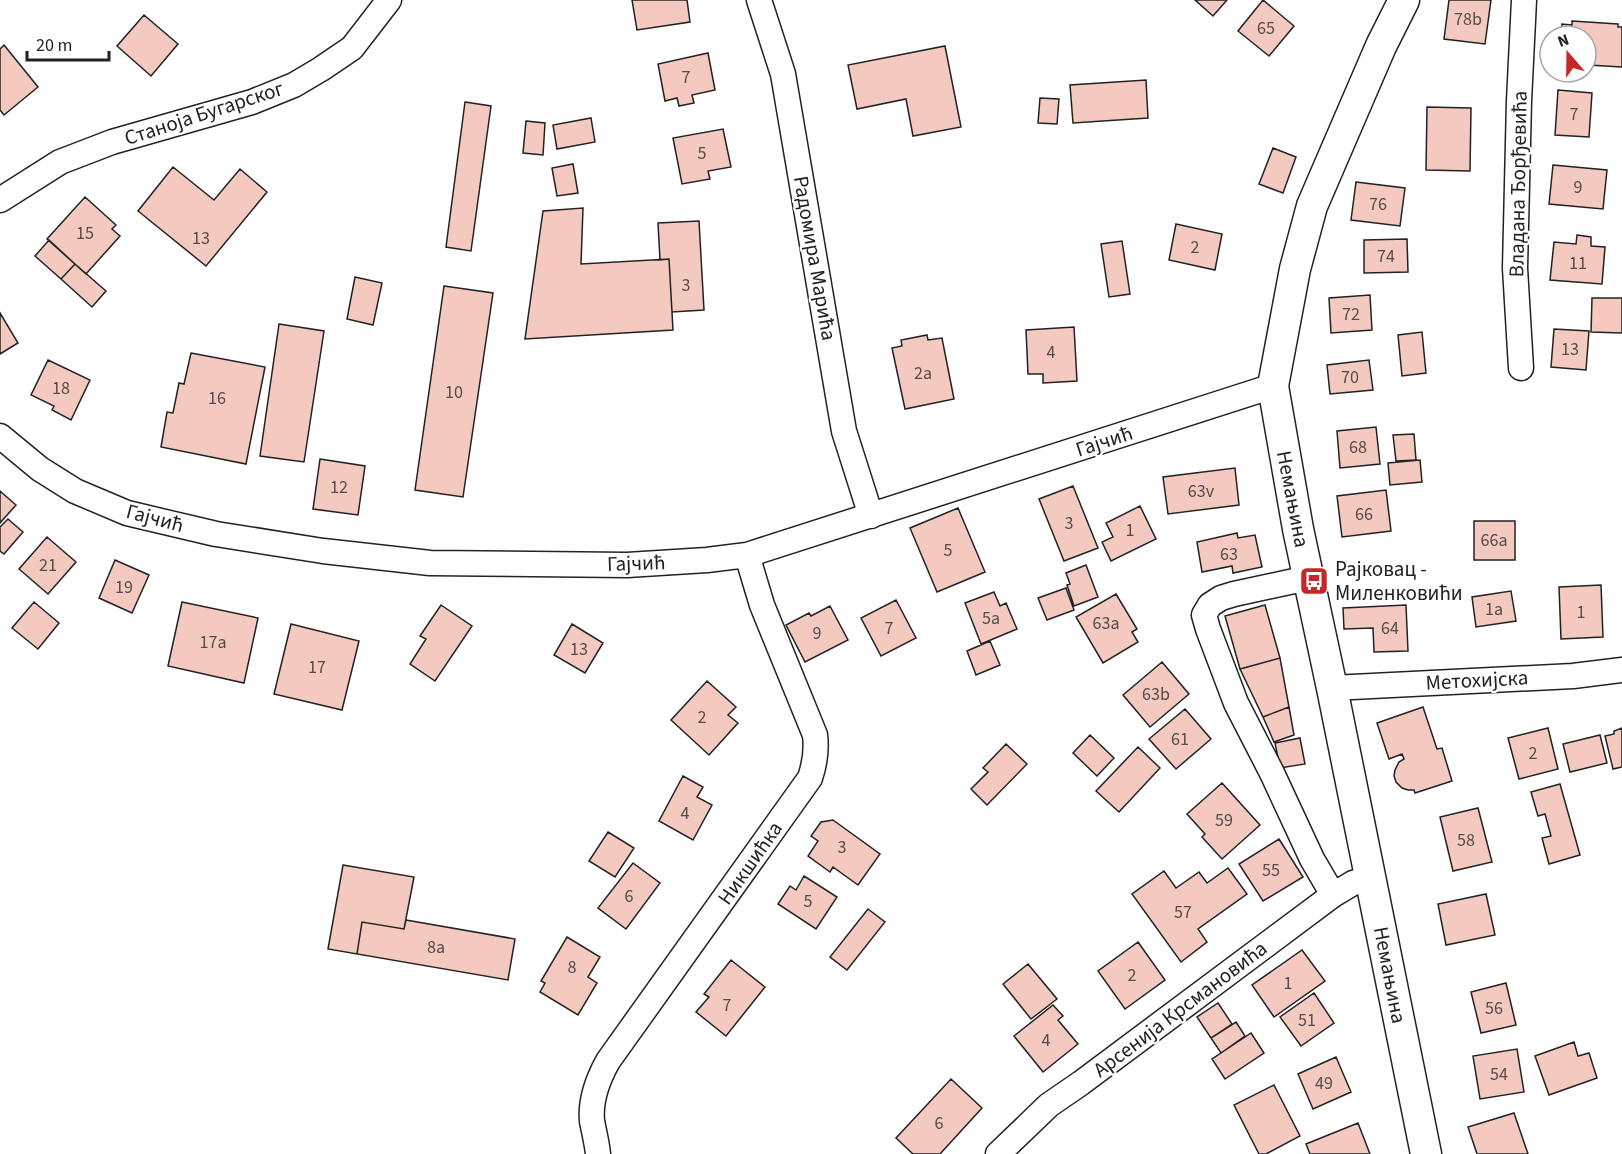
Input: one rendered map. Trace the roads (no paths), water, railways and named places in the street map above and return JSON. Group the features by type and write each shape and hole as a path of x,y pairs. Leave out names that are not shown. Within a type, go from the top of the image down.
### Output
{"street":[{"name":"Станоја Бугарског","path":"0,200 60,162 112,142 252,102 294,85 352,48 389,0"},
{"name":"Радомира Марића","path":"759,0 783,74 843,430 871,516"},
{"name":"Немањина","path":"1404,0 1381,46 1312,206 1295,269 1274,386 1288,478 1426,1154"},
{"name":"Владана Ђорђевића","path":"1521,368 1515,268 1524,0"},
{"name":"Гајчић","path":"0,436 40,469 75,491 127,513 216,534 323,551 430,563 627,564 707,560 747,555 1274,386"},
{"name":"Никшићка","path":"598,1154 597,1138 592,1121 596,1086 601,1073 810,778 815,764 817,749 814,735 762,604 747,555"},
{"path":"1308,578 1221,598 1210,605 1204,615 1236,702 1312,859 1334,895"},
{"name":"Метохијска","path":"1332,688 1573,676 1622,670"},
{"name":"Арсенија Крсмановића","path":"998,1154 1049,1105 1334,895 1353,883 1370,878"}],"place":[{"name":"Рајковац - Миленковићи","path":"1314,581"}]}
